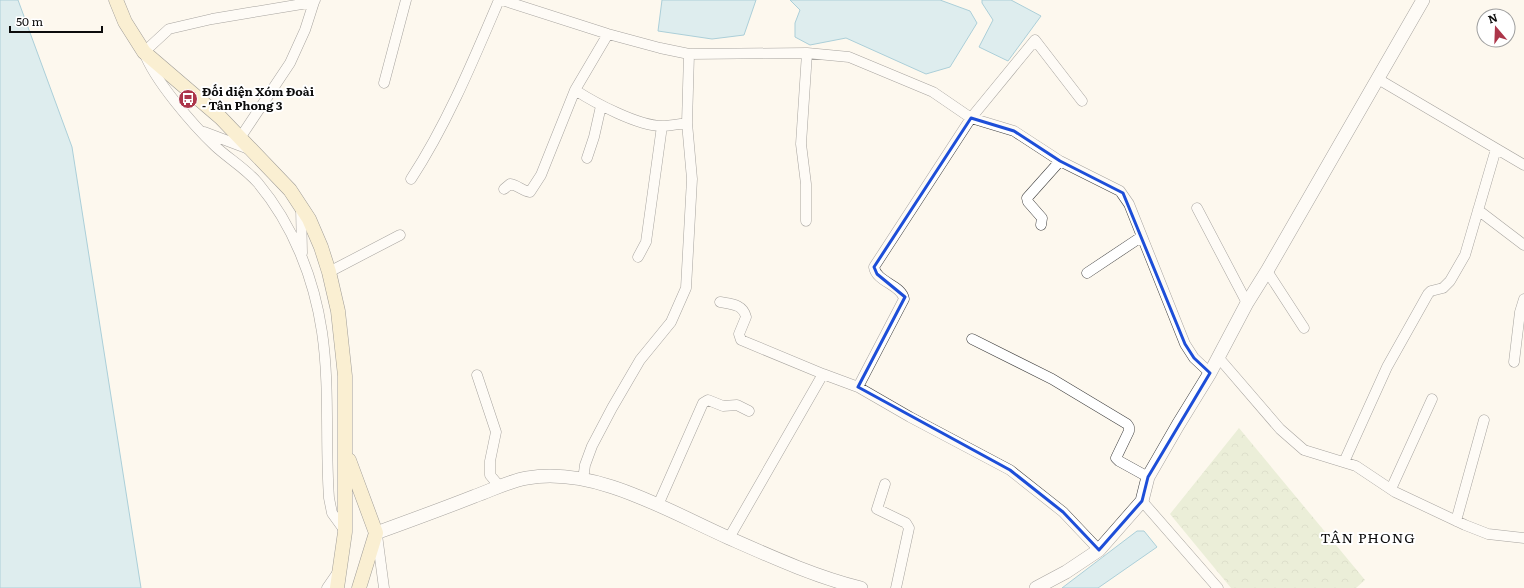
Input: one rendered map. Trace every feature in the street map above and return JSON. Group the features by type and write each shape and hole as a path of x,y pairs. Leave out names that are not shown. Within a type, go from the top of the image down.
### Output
{"main road":[{"path":"116,0 125,22 144,52 221,118 290,190 309,219 329,272 338,311 345,376 345,532 337,588"},
{"path":"346,452 376,533 359,588"}],"street":[{"path":"384,84 406,0"},
{"path":"411,179 428,152 500,0 608,34 689,54 807,53 849,57 933,92 971,118 1014,131 1060,161 1123,193 1129,204 1185,344 1194,358 1210,373"},
{"path":"1036,588 1066,572 1098,550 1142,501 1148,477 1210,373 1247,303 1267,271 1423,0"},
{"path":"240,138 290,63 305,30 314,1 212,19 169,29 144,52 163,87 202,132 215,146 246,170 259,184 285,223 302,255 311,282 322,333 328,498 332,513 345,532"},
{"path":"504,189 510,184 515,185 525,191 530,192 533,189 541,175 575,90 608,34"},
{"path":"858,387 904,299 902,294 877,274 874,267 971,118 1035,40 1082,101"},
{"path":"806,221 806,184 801,144 807,53"},
{"path":"583,480 585,465 592,446 612,408 640,360 671,322 686,288 692,180 687,123 689,54"},
{"path":"1378,79 1524,165"},
{"path":"575,90 601,106 650,125 662,126 687,123"},
{"path":"586,158 594,137 601,106"},
{"path":"638,257 646,242 662,126"},
{"path":"202,132 251,150"},
{"path":"1344,462 1387,367 1428,294 1431,291 1443,288 1450,281 1465,255 1496,149"},
{"path":"1041,225 1042,218 1028,202 1027,198 1060,161"},
{"path":"301,207 302,255"},
{"path":"1197,208 1247,303"},
{"path":"1478,210 1524,245"},
{"path":"329,272 400,235"},
{"path":"1087,273 1141,237"},
{"path":"1267,271 1304,328"},
{"path":"1514,362 1520,312 1524,299"},
{"path":"720,302 737,305 743,309 746,317 739,334 741,340 858,387 910,417 1010,470 1063,512 1098,550"},
{"path":"972,339 1052,379 1127,424 1130,427 1116,458 1118,461 1148,477"},
{"path":"1218,357 1280,429 1304,450 1356,466 1391,489 1456,521 1488,534 1524,538"},
{"path":"729,538 823,374"},
{"path":"477,375 496,426 490,461 490,475 500,487"},
{"path":"1391,489 1432,399"},
{"path":"658,505 702,403 708,400 722,406 733,404 749,411"},
{"path":"1456,521 1484,420"},
{"path":"384,588 376,533 526,478 554,476 583,480 619,490 658,505 729,538 842,586 861,588"},
{"path":"885,484 877,509 906,523 909,528 896,588"},
{"path":"1142,501 1218,588"},
{"path":"327,588 340,568"}],"highlighted area":[{"path":"971,118 1014,131 1060,161 1123,193 1185,344 1194,358 1210,373 1148,477 1142,501 1099,550 1063,512 1010,470 858,387 905,297 877,274 874,267"}],"green space":[{"path":"1239,428 1365,580 1356,588 1231,588 1170,514"}],"water":[{"path":"0,0 18,0 72,147 141,588 0,588"},
{"path":"662,0 756,0 744,35 712,39 658,31"},
{"path":"790,0 940,0 970,11 977,23 950,67 926,74 846,38 810,45 795,37 795,23 800,10"},
{"path":"982,0 1011,0 1041,16 1008,61 979,47 993,20 982,3"},
{"path":"1137,531 1144,531 1157,547 1098,588 1062,588"}],"place":[{"name":"Đối diện Xóm Đoài - Tân Phong 3","path":"188,99"}],"district":[{"name":"TÂN PHONG","path":"1368,538"}]}
